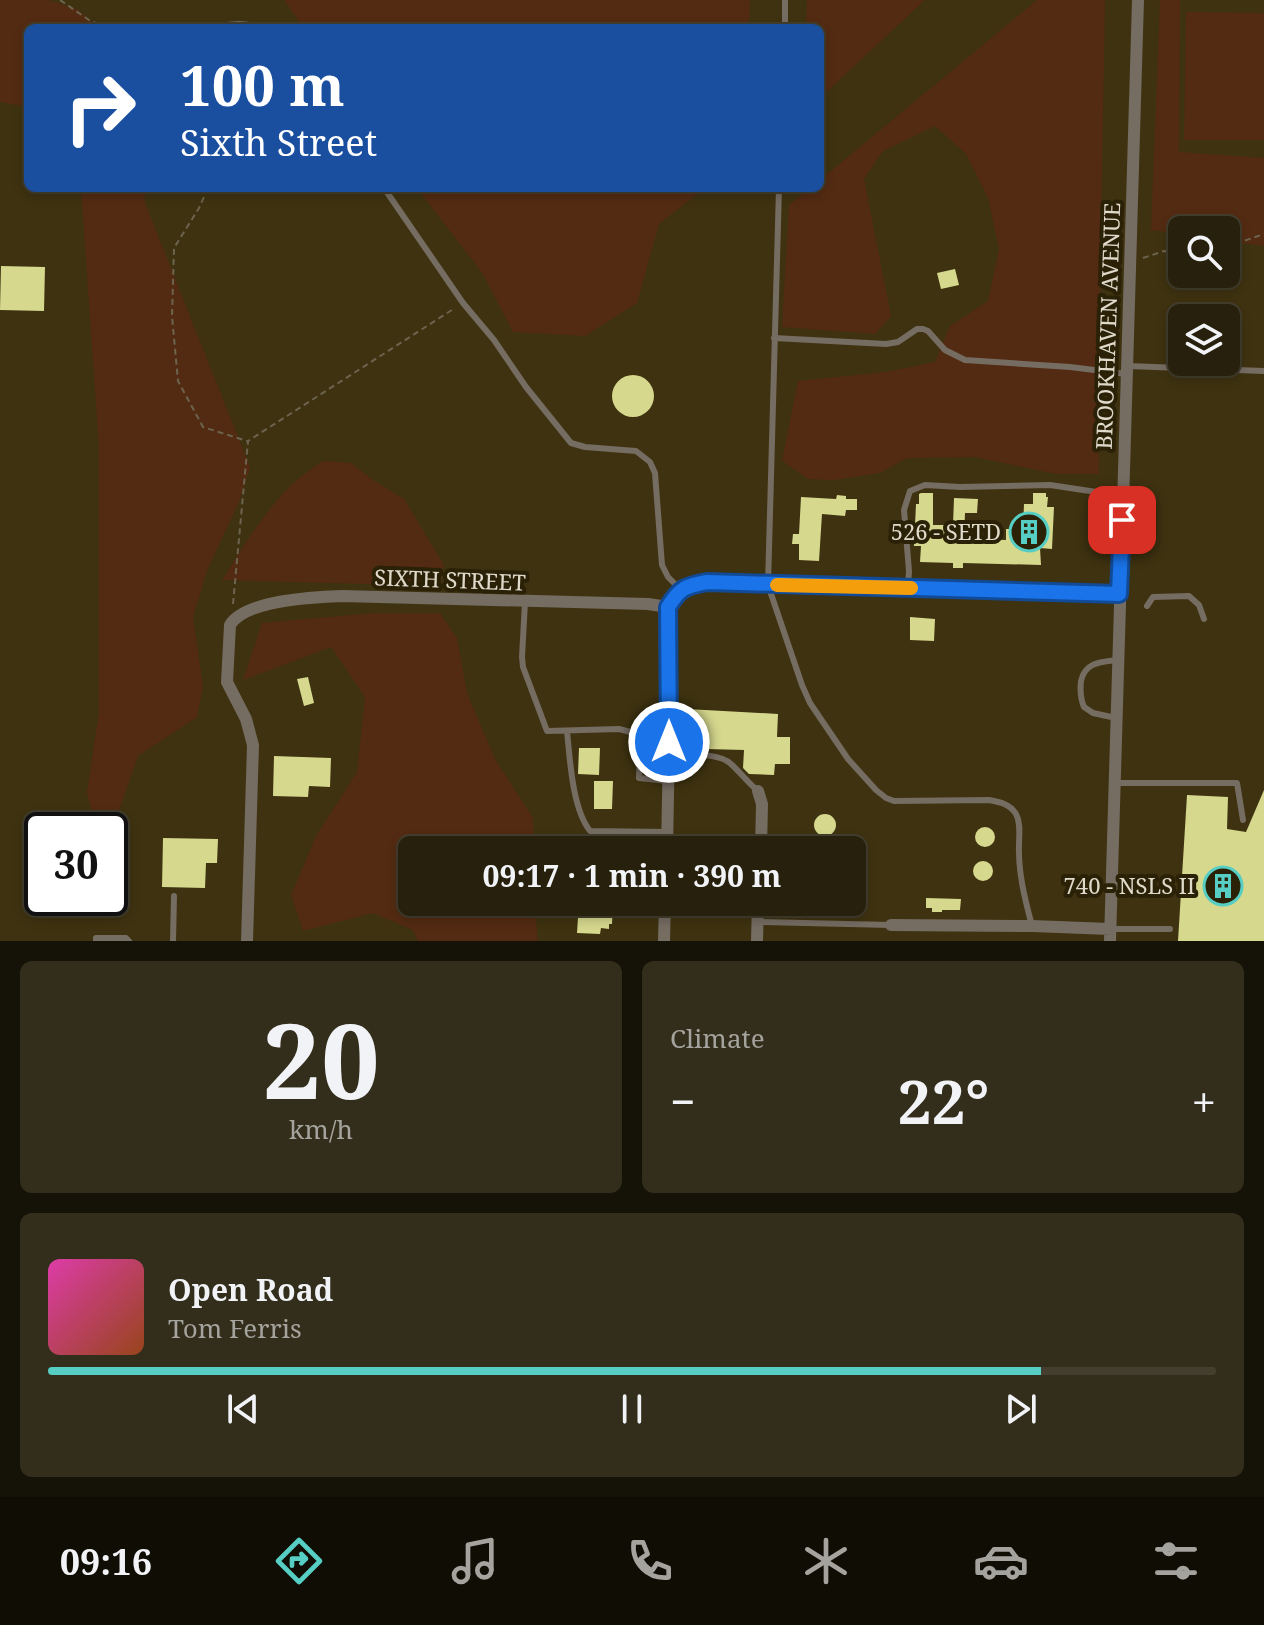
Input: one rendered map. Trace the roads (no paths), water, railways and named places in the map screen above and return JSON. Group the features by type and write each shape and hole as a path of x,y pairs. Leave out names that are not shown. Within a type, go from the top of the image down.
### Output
{"street":[{"name":"BROOKHAVEN AVENUE","path":"1110,935 1138,0"},
{"path":"667,836 668,607 687,585 707,582 1119,594"},
{"name":"SIXTH STREET","path":"247,941 253,745 246,719 227,682 230,625 233,619 264,606 342,596 668,607"},
{"path":"758,791 762,804 761,836"},
{"path":"664,941 665,916"},
{"path":"757,941 758,916"},
{"path":"891,925 1032,926 1110,935"}],"lane":[{"path":"785,0 785,24"},
{"path":"387,192 463,303 571,443 636,451 650,462 655,473 662,565 678,592"},
{"path":"779,192 768,585 802,685 810,703 848,759 886,798 894,801 989,800 1011,807 1019,823 1019,864 1032,926"},
{"path":"774,338 886,344 898,342 913,331 923,329 945,350 965,360 1127,370 1264,371"},
{"path":"907,588 909,571 904,510 910,491 925,485 1050,485 1123,496"},
{"path":"1147,606 1153,597 1189,596 1199,605 1204,619"},
{"path":"525,602 523,667 547,731 619,729 641,734 669,748 718,757 731,763 758,791"},
{"path":"1116,718 1093,713 1084,707 1080,688 1083,672 1088,666 1117,660"},
{"path":"567,731 573,785 582,821 590,831 667,832"},
{"path":"641,734 639,778 668,781"},
{"path":"1114,783 1237,783 1243,820"},
{"path":"173,941 174,896"},
{"path":"758,922 891,925"},
{"path":"1110,935 1170,929"},
{"path":"96,941 96,938 126,938 129,941"}],"place":[{"name":"526 - SETD","path":"1029,532"},
{"name":"740 - NSLS II","path":"1223,886"}]}
